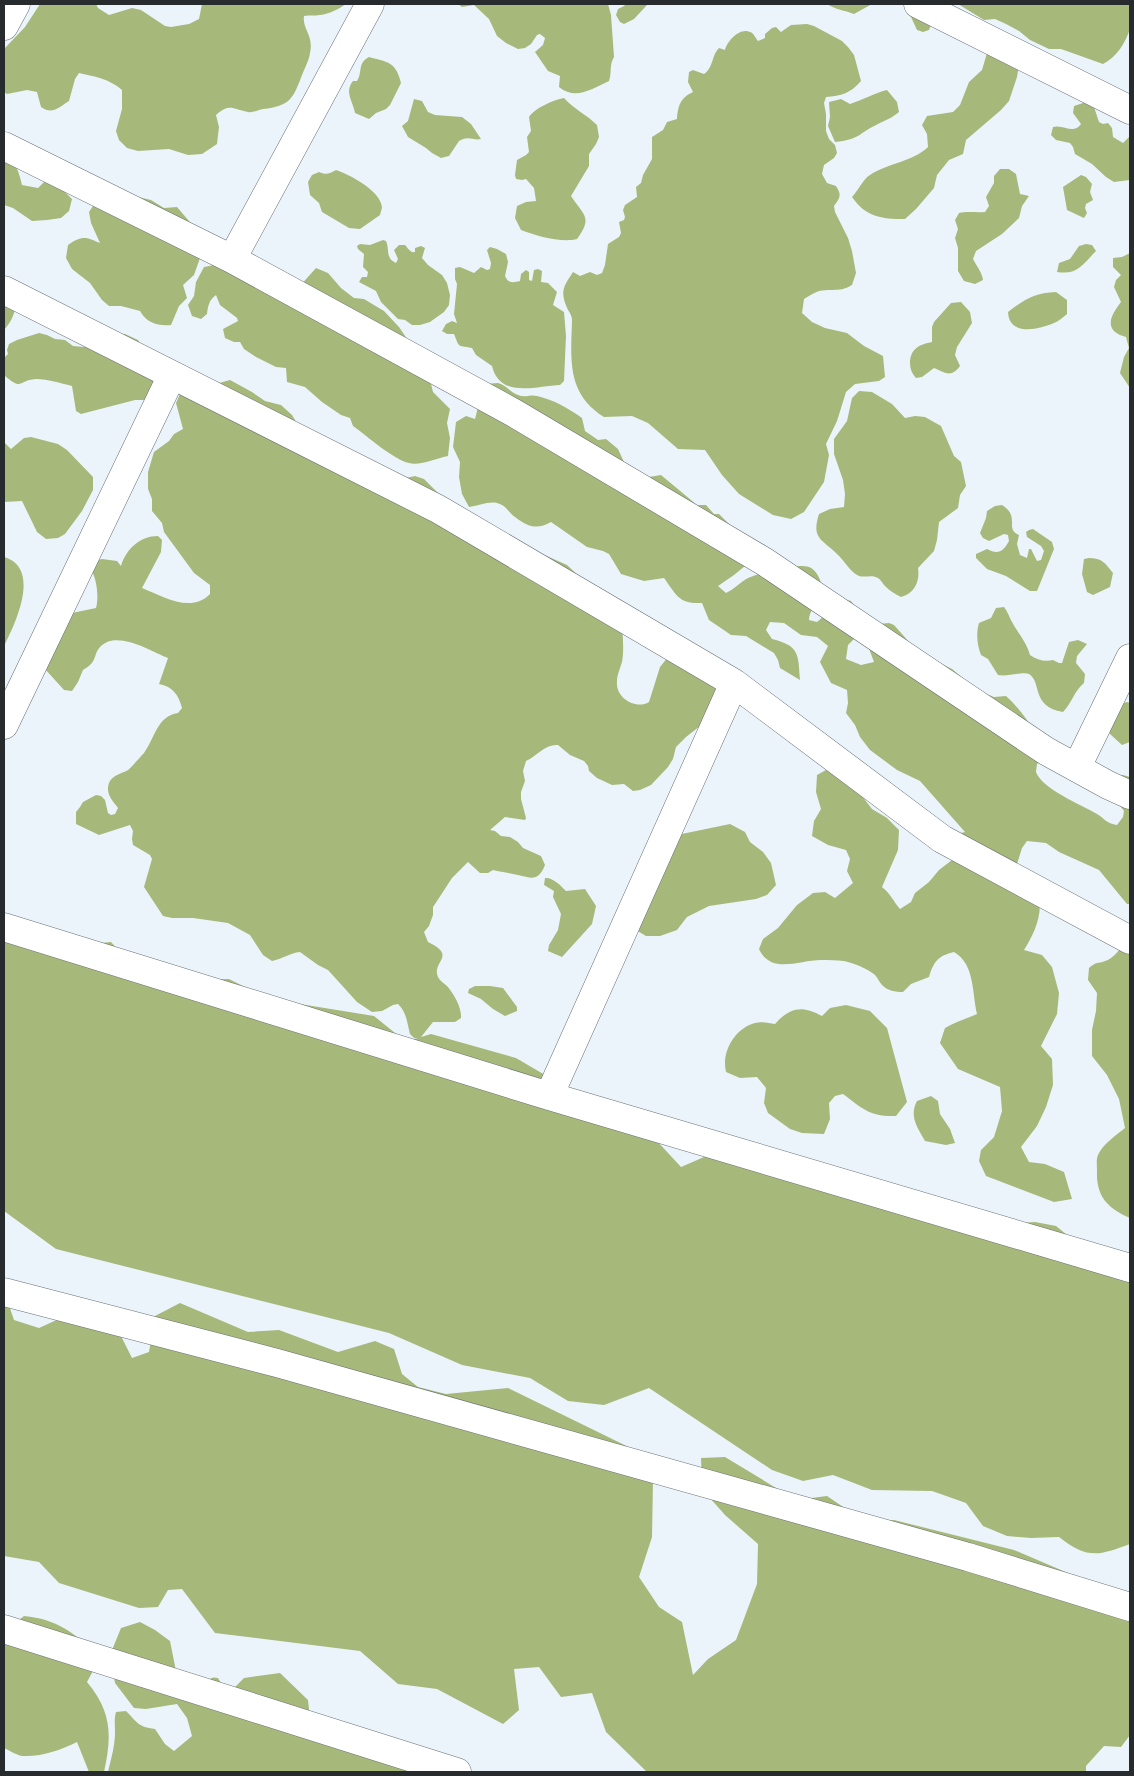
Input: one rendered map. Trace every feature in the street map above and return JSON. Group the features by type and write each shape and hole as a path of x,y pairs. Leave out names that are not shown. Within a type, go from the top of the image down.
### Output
{"street":[{"path":"4,26 16,4"},
{"path":"232,259 370,4"},
{"path":"918,4 1130,110"},
{"path":"4,146 232,259 514,413 765,562 1046,751 1130,795"},
{"path":"4,290 438,509 734,683 942,839 1130,940"},
{"path":"4,725 172,375"},
{"path":"1077,767 1130,658"},
{"path":"549,1096 734,683"},
{"path":"4,927 549,1096 1130,1268"},
{"path":"4,1292 286,1366 968,1557 1130,1607"},
{"path":"4,1629 457,1772"}],"green space":[{"path":"40,4 96,4 98,8 109,15 132,8 141,10 165,26 171,27 189,24 199,19 202,4 346,4 327,14 304,16 311,47 310,53 296,90 289,100 279,106 252,112 231,108 225,109 216,115 219,127 217,144 202,154 188,155 169,149 138,151 127,148 119,140 116,131 122,109 122,90 101,78 79,73 75,79 69,101 52,110 41,107 37,92 27,90 7,94 4,92 4,49 25,27"},
{"path":"458,4 608,4 611,15 614,57 609,81 584,92 572,93 565,91 559,87 560,76 548,71 535,52 543,45 545,38 540,34 537,35 531,44 525,48 518,49 497,36 489,19 474,5 462,7"},
{"path":"626,4 648,4 634,19 624,24 620,22 616,15 618,9"},
{"path":"827,4 872,4 854,14"},
{"path":"906,4 932,22 929,30 923,32 917,30 911,17 907,14"},
{"path":"958,4 1130,4 1131,26 1120,49 1103,64 1061,49 1049,49 1030,40 1006,24 995,19 984,20"},
{"path":"807,24 842,41 848,47 854,55 861,81 845,93 826,97 824,103 826,131 829,139 835,145 837,153 834,158 824,165 822,174 827,183 836,186 840,194 834,206 835,212 848,238 856,273 852,285 839,290 819,291 804,299 802,313 812,322 825,328 847,333 864,346 883,356 885,377 879,381 855,384 846,392 837,421 826,444 829,455 824,482 804,512 791,519 773,515 739,494 722,475 705,450 678,449 648,423 632,416 604,417 592,408 583,397 573,374 571,348 572,319 563,293 565,285 573,272 580,276 590,272 597,275 602,273 608,244 619,237 621,233 619,222 624,220 623,210 625,205 637,197 636,187 641,183 643,175 652,159 652,137 663,130 667,122 677,119 680,103 693,92 688,82 689,72 693,70 704,74 719,48 725,50 731,39 742,31 751,33 758,41 765,38 765,34 772,28 776,27 781,32 791,25"},
{"path":"987,53 1019,65 1009,101 966,140 963,154 949,160 937,175 934,188 905,219 881,217 863,209 852,197 865,179 877,171 915,156 928,147 927,134 922,125 927,116 953,112 960,105 969,82 982,70"},
{"path":"369,57 381,60 394,67 401,83 390,105 369,119 355,113 349,89 353,81 357,81 359,78 363,62"},
{"path":"887,90 897,102 899,112 854,138 835,142 828,126 830,117 829,102 841,99 850,104"},
{"path":"564,98 597,125 599,137 589,154 589,166 571,196 583,213 586,221 577,239 571,240 534,235 521,230 515,218 517,206 526,202 536,201 534,188 526,179 516,179 515,175 517,160 529,152 527,137 531,131 529,117 545,105"},
{"path":"414,99 422,101 428,112 435,115 462,117 471,124 481,139 466,138 459,141 449,156 441,158 432,153 408,137 402,126 408,121"},
{"path":"1089,101 1094,107 1099,122 1103,124 1108,123 1112,128 1113,137 1123,143 1130,136 1130,180 1114,182 1092,164 1075,154 1070,143 1056,140 1051,135 1053,127 1075,129 1078,127 1081,124 1073,113 1074,106"},
{"path":"4,155 14,164 22,185 38,188 44,182 59,186 72,199 69,211 61,218 32,221 13,208 4,205"},
{"path":"1000,169 1009,169 1016,174 1020,194 1029,196 1022,206 1019,218 1002,234 976,251 973,259 983,280 975,284 964,281 958,271 958,248 955,238 958,229 955,220 959,213 985,212 989,206 986,197 994,183 994,176"},
{"path":"336,170 364,184 380,201 382,207 380,215 360,229 349,228 322,212 319,203 310,195 308,182 312,175 319,172 328,174"},
{"path":"1081,175 1086,177 1092,184 1090,192 1093,200 1086,204 1087,213 1084,218 1067,210 1063,187"},
{"path":"138,197 151,200 164,208 177,207 189,221 200,258 194,275 183,285 187,298 179,306 171,325 153,323 140,311 121,306 109,306 102,300 90,283 72,269 66,258 68,245 81,238 87,238 100,243 91,223 89,212 95,203"},
{"path":"383,240 386,241 390,259 396,263 398,259 394,250 399,245 405,245 412,252 415,252 415,248 421,246 425,248 422,258 442,275 447,283 450,295 449,305 444,312 430,322 412,325 405,320 398,319 381,302 376,291 359,282 362,277 367,277 368,272 363,267 364,254 357,246 360,244 370,245"},
{"path":"1092,245 1096,251 1083,265 1070,272 1057,272 1059,263 1070,259 1079,246"},
{"path":"490,247 506,254 508,262 505,276 509,281 520,281 521,274 526,270 529,272 529,280 532,281 534,270 538,269 542,271 541,282 548,283 557,292 553,305 564,312 566,336 564,381 560,385 530,388 511,387 503,383 496,376 492,366 476,355 472,348 459,345 454,334 447,334 442,331 446,324 452,321 457,323 454,314 457,284 455,268 460,267 474,273 481,267 487,270 490,269 491,263 487,250"},
{"path":"1130,253 1130,388 1120,373 1124,357 1129,348 1126,337 1114,331 1111,327 1111,322 1121,302 1114,287 1116,280 1121,275 1113,267 1113,258 1122,257"},
{"path":"219,264 299,287 316,268 328,273 341,288 354,298 364,299 384,311 399,327 427,368 433,392 450,409 447,423 450,438 448,456 413,464 388,453 353,426 350,418 341,415 322,402 305,387 287,382 286,368 276,367 244,349 240,342 234,342 225,338 223,329 238,321 237,318 220,305 216,295 209,303 207,314 201,319 192,316 188,305 194,296 196,282 204,267"},
{"path":"4,276 13,289 16,303 13,317 4,330"},
{"path":"1056,292 1067,300 1067,314 1058,321 1033,329 1019,328 1013,325 1008,312 1036,295"},
{"path":"961,302 970,312 972,323 957,347 955,355 960,366 951,373 945,373 934,368 922,377 916,378 910,367 912,354 916,348 932,342 934,322 951,303"},
{"path":"39,333 55,339 65,340 73,346 84,347 118,334 125,334 138,340 142,347 163,359 151,400 135,400 81,414 76,411 72,386 40,379 20,384 14,383 4,375 4,358 8,354 9,344"},
{"path":"230,380 265,401 281,405 292,415 307,440 396,476 406,478 415,476 424,479 449,504 522,545 567,565 583,580 622,627 623,654 617,687 619,693 627,701 638,704 649,702 660,667 668,657 723,678 700,726 676,747 673,759 668,767 651,785 640,790 633,791 624,784 612,785 597,778 589,771 584,761 570,755 558,745 545,748 526,761 523,771 525,781 521,792 525,820 505,817 490,830 495,831 501,836 510,837 523,848 541,856 545,865 540,874 531,878 493,870 488,873 480,873 468,862 452,878 433,907 433,915 429,926 424,932 428,942 437,947 443,955 438,967 438,977 455,997 461,1018 455,1022 433,1022 421,1037 431,1034 516,1058 656,1140 681,1167 704,1157 730,1139 744,1139 759,1147 956,1202 1006,1224 1035,1222 1056,1226 1072,1239 1130,1276 1130,1544 1101,1553 1085,1552 1059,1537 1031,1538 1007,1536 983,1526 966,1503 932,1491 872,1490 833,1475 803,1481 772,1470 649,1388 604,1405 568,1401 530,1378 462,1365 389,1333 56,1249 4,1211 4,918 71,946 111,942 146,981 229,979 269,999 374,1016 405,1041 418,1038 414,1038 410,1034 405,1015 398,1004 382,1011 372,1012 357,1002 328,970 300,952 272,961 263,955 250,935 228,923 163,916 144,887 152,859 150,855 133,845 133,831 130,825 99,835 76,824 76,812 83,802 96,795 101,796 105,800 108,813 111,815 115,814 118,808 108,791 110,780 131,767 144,753 157,728 165,718 178,713 182,708 174,692 168,687 159,684 168,658 134,643 116,640 101,646 91,664 83,670 72,691 64,690 45,669 72,613 96,608 97,588 91,569 94,561 102,559 117,561 121,566 130,549 145,538 158,536 162,540 161,552 142,588 167,599 185,603 194,603 210,594 210,585 194,573 164,532 162,523 152,511 152,499 148,489 148,472 154,452 169,441 174,434 183,429 176,403 180,394"},
{"path":"498,383 518,395 537,396 566,408 582,418 585,431 598,440 606,439 618,449 624,462 634,468 643,478 661,475 697,505 706,505 714,514 719,514 737,532 756,557 718,586 726,593 742,581 761,573 787,567 809,567 818,576 822,589 820,597 811,611 809,620 817,622 844,599 851,601 860,614 855,638 848,645 846,659 861,665 874,662 868,646 878,624 889,623 894,625 918,652 952,669 977,690 994,697 1006,696 1024,717 1048,756 1037,764 1036,772 1040,778 1063,796 1110,823 1117,825 1123,817 1124,811 1118,803 1110,779 1123,775 1130,777 1130,904 1127,904 1099,870 1059,852 1046,843 1027,841 1022,848 1017,864 1035,886 1040,901 1037,923 1024,950 1042,955 1052,967 1059,993 1057,1014 1041,1046 1052,1059 1053,1085 1037,1126 1021,1147 1029,1162 1045,1164 1064,1172 1072,1199 1054,1202 986,1176 979,1161 981,1150 994,1137 1002,1111 1000,1087 958,1069 940,1043 945,1028 977,1014 969,971 961,957 954,952 940,957 929,977 911,984 903,992 900,992 887,989 872,973 852,963 821,960 778,964 764,957 759,949 763,939 778,928 797,905 813,893 825,892 835,898 853,883 847,871 850,859 846,850 828,845 812,836 814,821 821,809 816,792 817,775 826,770 835,773 858,791 872,809 887,818 899,830 898,850 882,887 900,909 911,902 915,893 929,882 939,870 952,860 965,856 957,834 965,832 920,781 897,770 870,750 860,737 855,725 846,713 848,703 847,690 831,683 820,662 828,646 817,637 801,635 784,623 770,622 766,630 772,639 788,645 796,652 800,680 780,668 774,653 746,636 731,635 709,620 702,603 688,602 679,598 664,578 644,581 621,574 609,554 587,547 551,522 537,527 528,525 515,517 503,505 497,503 469,507 462,494 459,477 460,462 453,447 456,422 466,416 475,419 484,384"},
{"path":"859,391 872,392 892,404 905,418 925,417 941,426 954,456 961,462 966,486 960,495 958,508 939,522 934,551 918,568 916,586 910,593 901,597 885,586 878,578 856,574 817,534 819,514 830,509 844,507 843,480 834,454 834,439 847,421 852,398"},
{"path":"31,437 58,444 67,450 93,477 93,490 82,511 65,534 58,538 46,539 37,532 22,501 4,502 4,442 11,449 24,438"},
{"path":"1002,505 1011,514 1013,529 1019,535 1017,544 1020,555 1027,558 1029,549 1031,549 1037,561 1041,560 1044,551 1041,546 1027,537 1026,532 1029,530 1033,529 1052,542 1054,549 1037,591 1030,591 1006,576 987,569 976,558 976,554 987,549 994,552 1000,551 1005,548 1009,541 1008,535 1004,534 989,541 983,538 980,533 987,511 995,506"},
{"path":"4,557 15,563 22,572 24,584 19,611 4,646"},
{"path":"1089,558 1103,562 1113,573 1110,587 1093,595 1087,592 1082,574 1084,559"},
{"path":"1004,607 1025,642 1030,655 1035,658 1062,663 1069,642 1078,640 1087,644 1077,656 1076,663 1085,674 1084,683 1063,712 1046,705 1039,694 1033,678 1029,674 998,675 988,659 981,655 977,639 979,623 991,618 996,608"},
{"path":"1127,702 1130,703 1130,742 1122,745 1110,734 1107,716 1113,707"},
{"path":"730,824 745,832 750,842 763,852 771,863 776,885 767,895 756,899 709,906 687,917 677,930 660,936 646,936 631,927 672,836"},
{"path":"545,878 554,880 566,891 585,889 596,906 592,924 562,957 548,951 549,945 558,930 561,914 553,897 554,891 544,885"},
{"path":"1124,944 1130,944 1130,1218 1110,1206 1101,1195 1097,1180 1097,1161 1100,1151 1113,1137 1125,1128 1119,1099 1107,1075 1092,1056 1092,1030 1097,993 1088,980 1089,968 1111,958"},
{"path":"475,986 503,988 517,1007 517,1011 505,1016 493,1009 481,999 468,993 469,989"},
{"path":"846,1005 870,1011 887,1028 907,1102 896,1116 880,1115 867,1111 843,1094 835,1096 829,1103 830,1119 824,1134 802,1133 790,1129 768,1113 764,1103 766,1088 757,1077 740,1078 726,1072 726,1057 731,1042 741,1030 748,1026 760,1022 775,1024 791,1011 802,1009 822,1016 830,1008"},
{"path":"931,1096 938,1101 940,1114 950,1129 955,1143 946,1145 925,1141 919,1131 914,1117 915,1106 917,1101"},
{"path":"4,1291 14,1320 39,1328 83,1308 116,1326 132,1358 149,1352 155,1316 180,1303 248,1332 279,1330 338,1352 375,1341 394,1349 402,1374 418,1387 446,1394 508,1388 647,1456 653,1479 652,1537 639,1577 659,1607 682,1622 693,1675 708,1659 736,1640 757,1584 758,1544 725,1515 702,1489 701,1458 725,1457 796,1500 827,1496 867,1523 894,1520 1014,1550 1124,1597 1130,1614 1130,1735 1121,1747 1104,1746 1086,1766 1086,1772 647,1772 606,1732 592,1693 561,1697 539,1667 514,1669 519,1710 503,1724 437,1689 398,1684 360,1651 215,1633 182,1589 168,1590 158,1607 139,1608 59,1583 39,1562 4,1556"},
{"path":"24,1616 46,1620 64,1628 97,1654 94,1669 87,1682 101,1704 108,1725 109,1736 104,1772 89,1772 77,1742 51,1752 29,1756 22,1756 4,1748 4,1624 14,1624"},
{"path":"140,1622 170,1641 176,1671 208,1682 212,1678 218,1678 221,1688 232,1690 244,1678 280,1673 308,1700 312,1736 412,1769 411,1772 108,1772 113,1752 116,1712 126,1711 141,1725 155,1729 165,1744 174,1751 192,1736 187,1718 177,1704 146,1709 134,1708 115,1683 110,1655 121,1628"}]}
